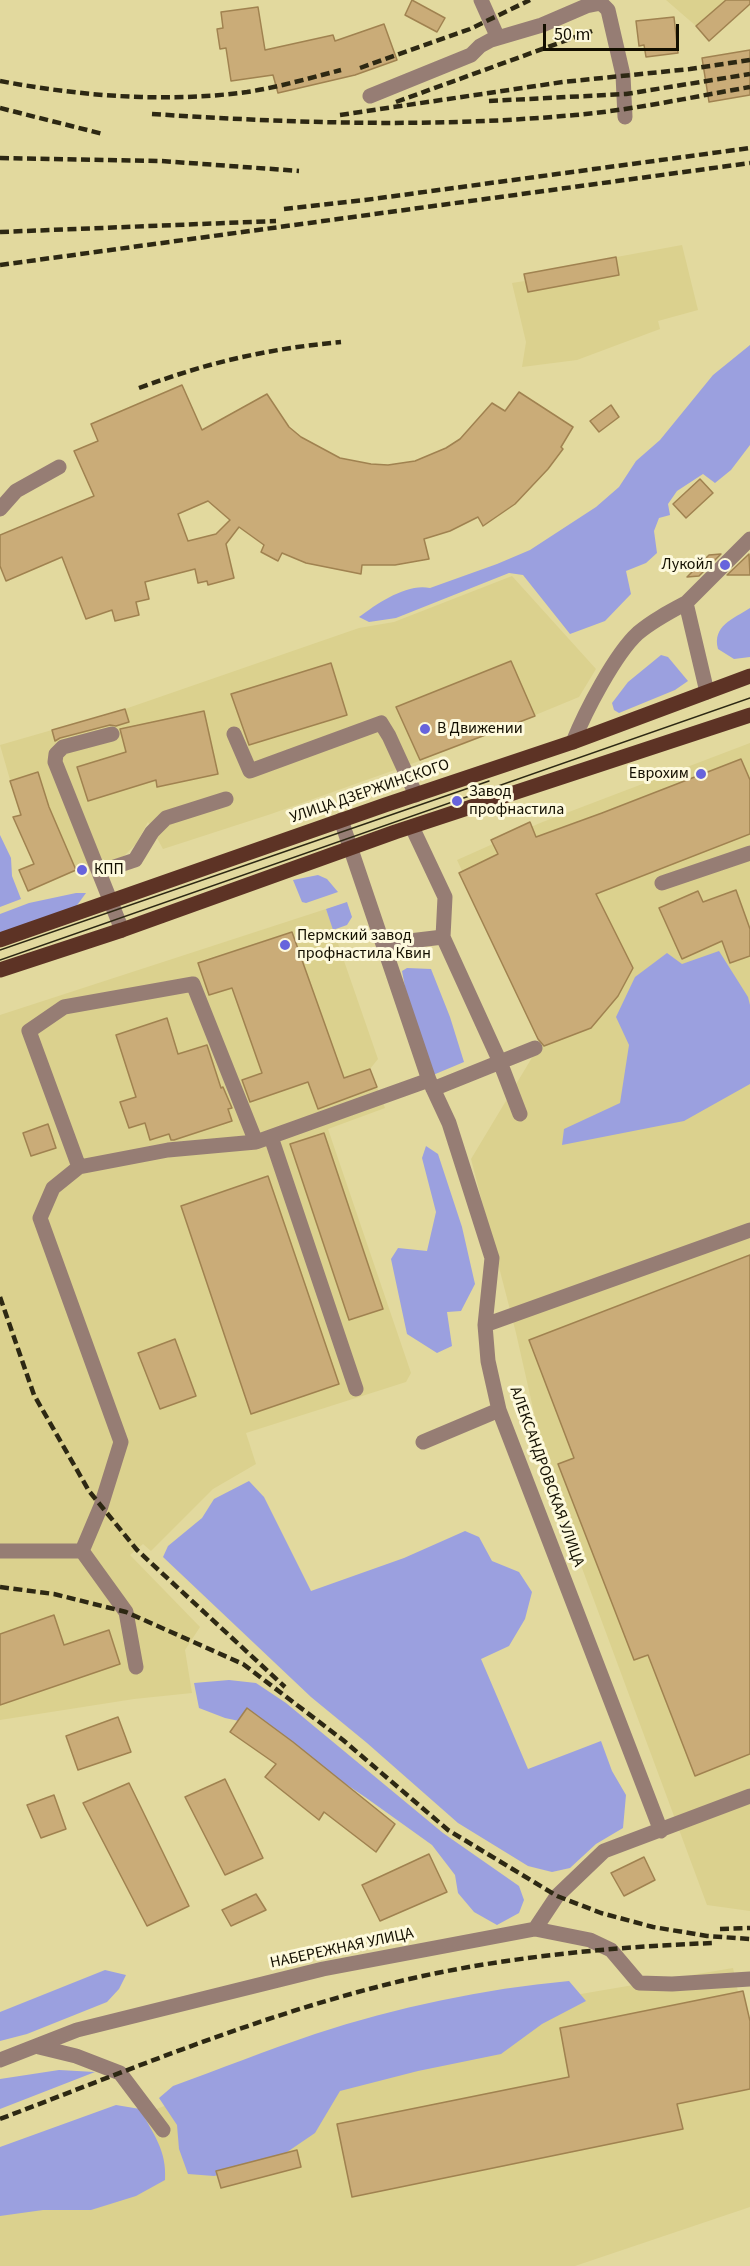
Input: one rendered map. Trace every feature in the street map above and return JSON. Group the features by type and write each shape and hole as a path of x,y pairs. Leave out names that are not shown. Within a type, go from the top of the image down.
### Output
{"main road":[{"name":"УЛИЦА ДЗЕРЖИНСКОГО","path":"0,940 341,820 573,742 750,676"},
{"path":"0,970 122,930 412,827 750,715"}],"street":[{"path":"481,0 498,38"},
{"path":"370,96 471,55 485,43 542,25 585,6 601,3 608,10 623,75 625,117"},
{"path":"0,509 16,491 59,467"},
{"path":"573,742 580,724 623,650 653,622 686,603 750,539"},
{"path":"686,603 707,692"},
{"path":"234,734 250,771 381,723 390,736 416,795"},
{"path":"112,734 63,747 55,758 58,773 122,930"},
{"path":"99,872 135,860 152,832 166,818 226,799"},
{"name":"АЛЕКСАНДРОВСКАЯ УЛИЦА","path":"341,820 431,1084 449,1123 492,1258 485,1325 488,1361 499,1410 661,1831"},
{"path":"412,827 445,897 443,937 500,1062 520,1114"},
{"path":"662,883 750,853"},
{"path":"384,944 443,937"},
{"path":"79,1167 29,1031 64,1006 193,984 256,1142"},
{"path":"82,1551 101,1506 122,1442 40,1218 53,1188 79,1167 168,1150 256,1142 500,1062 535,1047"},
{"path":"271,1137 356,1389"},
{"path":"485,1325 750,1230"},
{"path":"423,1442 499,1410"},
{"path":"0,1551 82,1551"},
{"path":"82,1551 126,1612 136,1667"},
{"path":"750,1796 604,1851 557,1896 535,1929 590,1940 611,1950 639,1983 672,1984 750,1979"},
{"name":"НАБЕРЕЖНАЯ УЛИЦА","path":"0,2060 39,2047 77,2030 323,1969 535,1929"},
{"path":"39,2047 76,2056 120,2073 163,2130"}],"shaded area":[{"path":"666,0 726,0 696,26"},
{"path":"682,245 698,310 658,321 660,329 577,360 522,367 526,342 512,283 525,281 524,274"},
{"path":"750,345 750,445 731,470 715,483 703,474 677,491 668,504 670,515 659,518 654,531 657,553 646,563 626,571 631,594 605,621 570,634 523,575 509,573 396,618 369,622 359,617 402,591 421,587 430,588 530,550 596,507 619,487 636,461 660,440 713,375"},
{"path":"512,576 596,669 579,697 403,767 163,849 148,822 136,844 124,856 78,875 76,871 28,891 19,870 34,863 0,745 125,709 359,628 394,622"},
{"path":"750,608 750,657 734,659 718,649 718,634 725,624"},
{"path":"661,655 668,657 688,681 675,690 619,713 614,710 612,703 628,682"},
{"path":"750,743 750,1911 707,1905 549,1479 516,1333 471,1159 542,1041 457,860 540,823"},
{"path":"0,835 11,858 12,876 21,899 0,907"},
{"path":"318,875 327,879 338,892 306,903 302,902 293,880"},
{"path":"86,893 75,908 0,934 0,914 29,903"},
{"path":"347,902 352,917 347,925 333,930 326,909"},
{"path":"326,909 378,1059 370,1069 385,1108 328,1129 411,1373 406,1382 246,1433 256,1464 213,1489 151,1551 143,1544 130,1555 200,1627 185,1650 192,1693 134,1699 0,1720 0,1015"},
{"path":"719,951 748,997 750,1005 750,1084 684,1121 562,1145 564,1129 620,1103 629,1045 616,1017 635,977 667,953 682,964"},
{"path":"407,968 431,969 450,1017 464,1062 433,1075 410,1014 402,971"},
{"path":"426,1146 438,1154 462,1227 475,1284 461,1311 447,1312 452,1346 437,1353 407,1334 391,1259 398,1248 427,1251 436,1212 422,1158"},
{"path":"249,1481 264,1497 311,1591 404,1558 465,1531 479,1537 492,1561 519,1572 532,1592 525,1619 509,1646 481,1659 528,1769 601,1741 612,1771 626,1795 623,1828 596,1844 570,1868 552,1872 528,1866 458,1823 311,1697 163,1557 168,1546 202,1518 214,1499"},
{"path":"229,1680 256,1683 286,1703 443,1833 519,1886 524,1900 519,1913 497,1925 474,1912 458,1893 455,1875 432,1845 258,1725 225,1718 199,1708 194,1683"},
{"path":"733,1968 750,2049 750,2207 575,2266 0,2266 0,2169 287,2059 493,2009"},
{"path":"105,1970 126,1975 119,1989 107,2002 27,2034 0,2041 0,2012"},
{"path":"569,1981 586,2001 542,2024 501,2054 418,2071 340,2091 315,2133 271,2163 214,2176 188,2174 179,2149 177,2125 159,2098 173,2086 297,2040 377,2015 472,1994"},
{"path":"59,2070 95,2072 0,2109 0,2079"},
{"path":"116,2105 140,2109 161,2151 165,2180 136,2196 91,2210 43,2210 0,2216 0,2147"}],"building":[{"path":"412,0 445,18 437,32 405,15"},
{"path":"726,0 750,0 750,4 709,41 696,26"},
{"path":"258,7 265,50 333,35 335,41 384,24 397,60 355,75 278,93 273,75 231,81 226,48 220,49 217,29 223,28 221,12"},
{"path":"674,17 678,53 646,57 644,45 639,46 636,21"},
{"path":"750,50 750,95 709,102 702,58"},
{"path":"616,257 619,275 528,292 524,274"},
{"path":"182,385 202,430 267,394 289,427 301,437 340,458 371,464 388,465 415,461 446,448 460,439 492,403 505,411 519,392 573,427 561,447 563,449 548,469 515,504 483,526 478,517 450,531 424,539 429,559 395,565 362,565 361,574 306,563 282,553 278,561 261,552 264,545 239,527 226,544 234,578 208,585 207,581 198,583 195,569 145,582 149,599 136,602 139,615 115,621 112,610 86,619 62,557 6,581 0,566 0,535 94,496 74,451 98,441 91,424","holes":["208,501 230,520 216,534 188,541 178,514"]},
{"path":"611,405 619,417 599,432 590,421"},
{"path":"700,479 713,493 686,518 673,504"},
{"path":"721,554 699,576 687,577 709,555"},
{"path":"749,554 750,575 727,575"},
{"path":"511,661 535,716 420,760 396,707"},
{"path":"331,663 347,715 249,745 231,694"},
{"path":"125,709 129,722 116,726 110,725 55,741 52,730"},
{"path":"204,711 218,774 157,787 156,780 88,801 77,767 126,752 120,729"},
{"path":"741,759 750,780 750,834 596,894 633,968 618,996 591,1028 544,1046 538,1039 459,873 498,854 491,840 530,822 536,837"},
{"path":"38,772 49,807 76,870 28,891 19,870 34,864 13,817 21,815 10,781"},
{"path":"736,890 750,929 750,956 730,963 722,941 682,959 659,908 698,891 703,902"},
{"path":"292,932 344,1078 370,1069 377,1087 318,1109 308,1082 250,1102 242,1080 262,1073 232,988 209,995 198,963"},
{"path":"167,1018 178,1054 207,1045 221,1088 223,1087 232,1108 228,1109 232,1121 174,1140 171,1140 169,1134 150,1140 145,1123 129,1128 120,1102 136,1097 116,1035"},
{"path":"48,1124 56,1148 31,1156 23,1133"},
{"path":"324,1133 383,1309 349,1320 290,1144"},
{"path":"268,1176 339,1384 251,1414 181,1206"},
{"path":"750,1255 750,1754 695,1776 648,1655 634,1660 558,1464 574,1458 529,1340"},
{"path":"175,1339 196,1396 160,1409 138,1353"},
{"path":"54,1615 64,1645 109,1630 120,1664 0,1705 0,1634"},
{"path":"247,1708 395,1824 376,1852 324,1812 319,1820 265,1777 276,1764 230,1732"},
{"path":"118,1717 131,1752 78,1770 66,1736"},
{"path":"225,1779 263,1858 225,1875 185,1797"},
{"path":"129,1783 189,1906 147,1926 83,1803"},
{"path":"54,1795 66,1829 41,1838 27,1805"},
{"path":"429,1854 447,1892 380,1921 362,1885"},
{"path":"644,1857 655,1880 624,1896 611,1873"},
{"path":"256,1894 266,1910 231,1926 222,1910"},
{"path":"743,1991 750,2021 750,2089 677,2104 683,2129 352,2197 337,2124 569,2077 560,2028"},
{"path":"297,2150 301,2167 221,2188 216,2171"}],"tram line":[{"path":"0,960 750,698"},
{"path":"0,950 489,781"}],"railway":[{"path":"360,68 470,29 530,0"},
{"path":"396,102 592,31"},
{"path":"340,115 563,82 690,69 750,60"},
{"path":"0,81 92,94 185,97 259,90 341,70"},
{"path":"489,101 626,94 750,74"},
{"path":"152,114 310,122 469,122 597,113 750,87"},
{"path":"0,108 103,134"},
{"path":"284,209 750,148"},
{"path":"0,158 162,161 299,171"},
{"path":"0,265 750,163"},
{"path":"0,232 276,221"},
{"path":"139,388 238,358 288,348 341,342"},
{"path":"0,1297 34,1395 89,1491 137,1550 285,1687"},
{"path":"0,1587 54,1594 126,1612 243,1664 343,1740 448,1830 557,1896 601,1913 653,1927 707,1936 750,1939"},
{"path":"720,1929 750,1928"},
{"path":"0,2119 234,2031 329,2000 417,1977 501,1962 587,1951 714,1943"}],"place":[{"name":"Лукойл","path":"725,565"},
{"name":"В Движении","path":"425,729"},
{"name":"Еврохим","path":"701,774"},
{"name":"Завод профнастила","path":"457,801"},
{"name":"КПП","path":"82,870"},
{"name":"Пермский завод профнастила Квин","path":"285,945"}]}
